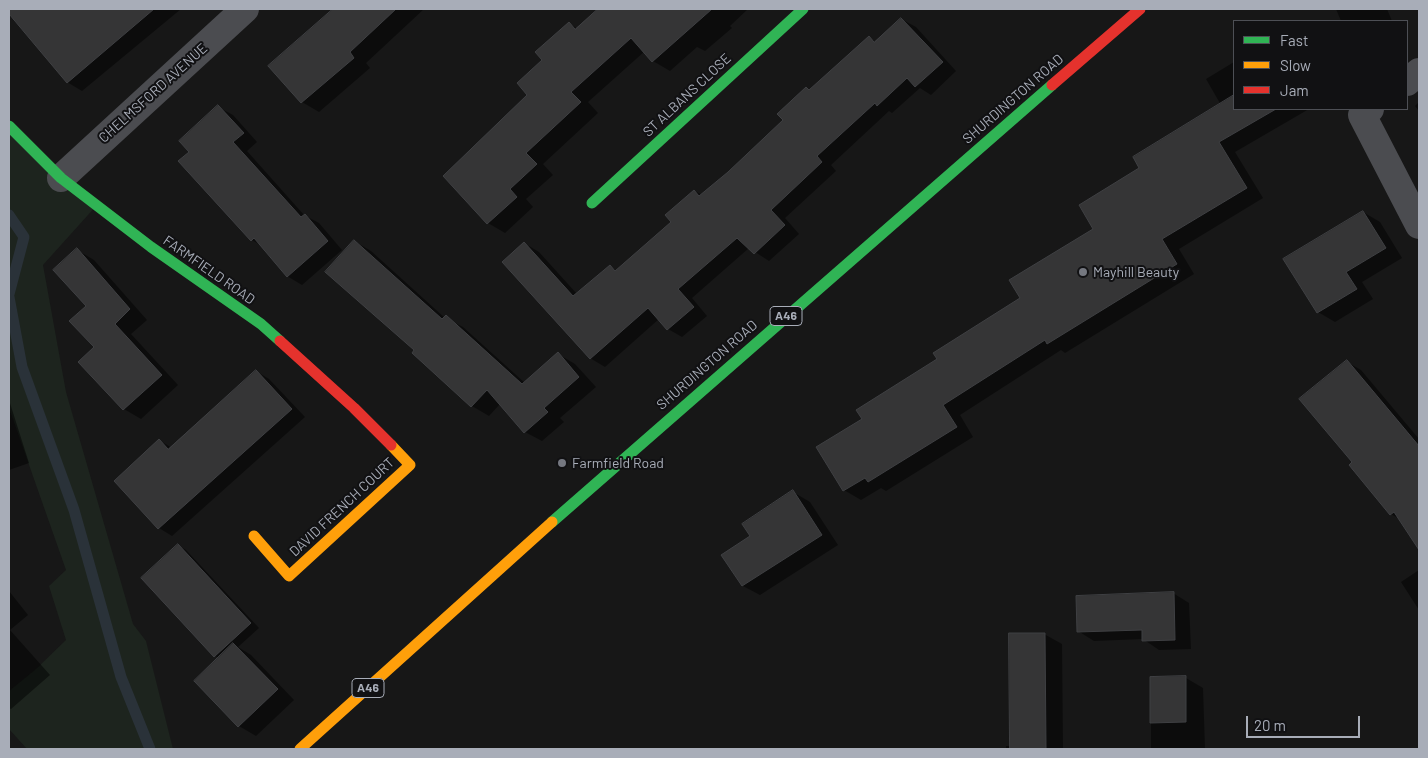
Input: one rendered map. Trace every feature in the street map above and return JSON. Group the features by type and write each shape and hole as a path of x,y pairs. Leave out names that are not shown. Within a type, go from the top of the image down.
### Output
{"main road":[{"name":"ST ALBANS CLOSE","path":"592,203 803,9"},
{"name":"SHURDINGTON ROAD","path":"300,749 615,465 1140,9"},
{"name":"FARMFIELD ROAD","path":"9,126 61,178 151,247 260,324 354,408 410,465"},
{"name":"DAVID FRENCH COURT","path":"254,536 289,576 410,465"}],"street":[{"name":"CHELMSFORD AVENUE","path":"61,178 245,9"},
{"path":"1408,81 1419,72"},
{"path":"1369,110 1362,115 1419,224"}],"shaded area":[{"path":"9,126 97,205 43,265 66,392 133,624 146,641 173,749 27,749 9,729 9,691 36,669 66,640 49,586 66,570 9,408"}],"building":[{"path":"9,9 154,9 67,83 9,14"},
{"path":"333,9 396,9 350,52 354,58 301,103 268,66"},
{"path":"598,9 712,9 652,62 631,38 571,92 581,102 526,153 537,164 510,189 517,197 487,224 443,176 527,95 517,83 542,60 535,52 569,22 575,29"},
{"path":"901,18 943,62 915,87 907,78 877,106 875,103 817,156 822,162 771,210 785,225 754,254 737,238 678,289 694,307 667,330 648,308 590,359 502,262 524,242 573,296 610,265 615,271 671,222 665,215 694,190 699,196 728,172 783,120 777,114 806,87 809,90 869,36 874,42"},
{"path":"1233,96 1233,110 1274,110 1219,142 1247,188 1162,239 1177,264 1047,344 1045,340 943,405 957,427 868,482 865,478 843,491 816,447 862,419 856,410 937,359 933,353 1020,298 1009,280 1093,229 1079,205 1139,168 1133,157"},
{"path":"218,105 244,133 233,142 301,217 305,214 328,241 287,277 254,238 251,241 178,161 189,152 179,141"},
{"path":"1363,211 1386,248 1346,272 1357,289 1317,313 1283,259"},
{"path":"354,240 442,319 446,315 522,384 558,352 579,377 544,408 548,412 524,433 487,390 471,407 412,353 414,350 325,272"},
{"path":"77,248 130,309 115,324 162,375 123,410 78,362 94,347 69,321 86,306 53,270"},
{"path":"1347,360 1419,446 1419,550 1394,512 1390,515 1349,465 1352,462 1299,399"},
{"path":"256,370 292,409 158,529 114,481 159,439 168,449"},
{"path":"793,490 822,535 742,586 721,555 750,536 742,524"},
{"path":"178,544 251,623 214,657 141,578"},
{"path":"1174,592 1175,640 1142,641 1142,630 1077,632 1076,596"},
{"path":"1009,633 1045,633 1046,749 1010,749"},
{"path":"233,643 278,689 238,727 194,681"},
{"path":"1186,676 1186,722 1150,723 1150,677"}],"waterway":[{"path":"9,215 24,237 9,294"},
{"path":"9,297 22,367 74,510 121,677 150,749"}],"traffic: fast":[{"path":"592,203 803,9"},
{"path":"552,522 1052,85"},
{"path":"9,126 61,178 151,247 261,324 280,341"}],"traffic: slow":[{"path":"254,536 289,576 410,465 391,445"},
{"path":"300,749 552,522"}],"traffic: jam":[{"path":"1052,85 1140,9"},
{"path":"280,341 354,408 391,445"}],"place":[{"name":"Mayhill Beauty","path":"1083,272"},
{"name":"Farmfield Road","path":"562,463"}]}
